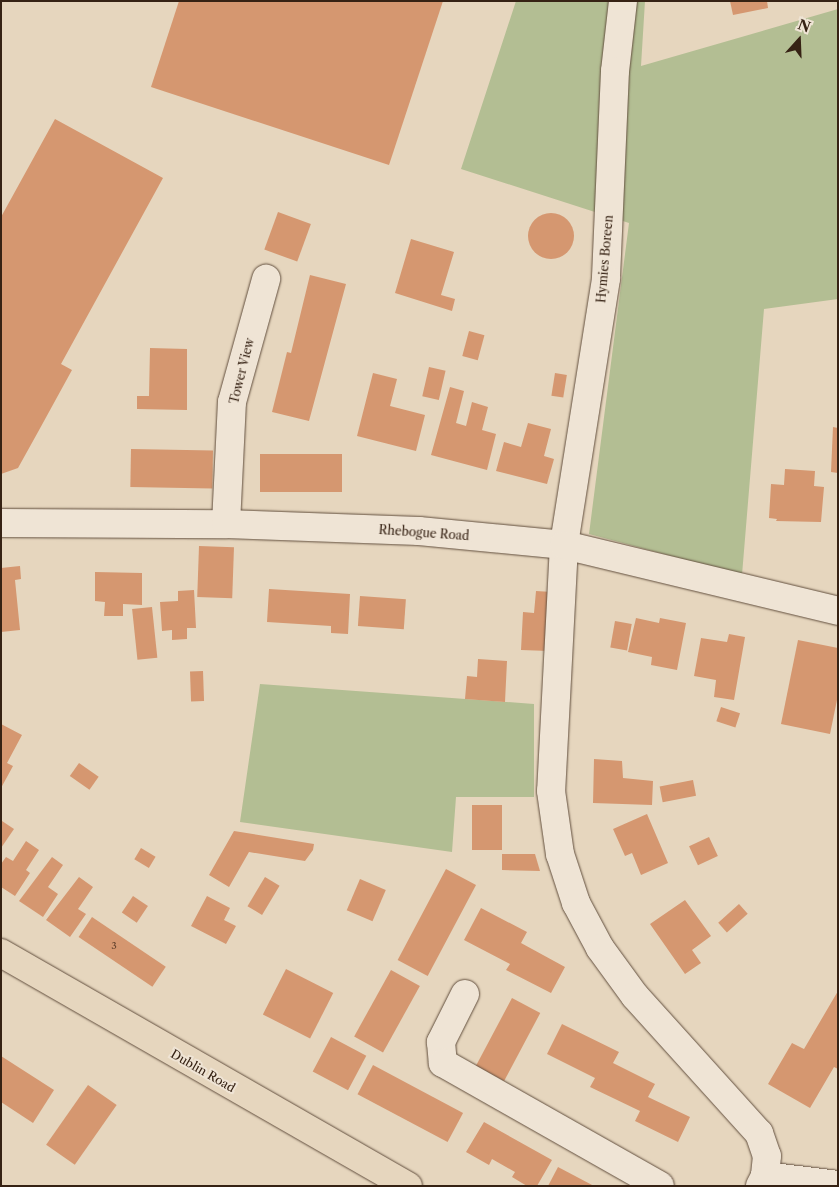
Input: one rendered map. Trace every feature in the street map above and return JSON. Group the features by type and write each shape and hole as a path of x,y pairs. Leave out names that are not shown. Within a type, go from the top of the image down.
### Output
{"main road":[{"name":"Dublin Road","path":"1,954 408,1186"}],"street":[{"name":"Hymies Boreen","path":"623,1 615,71 606,279 564,545 551,791 560,854 576,903 600,948 635,996 759,1133 767,1156 762,1181"},
{"name":"Tower View","path":"226,524 232,402 266,279"},
{"name":"Rhebogue Road","path":"12,523 226,524 419,531 564,545 838,611"},
{"path":"465,994 441,1042 443,1063 660,1186"},
{"path":"762,1181 838,1185"}],"green space":[{"path":"516,1 645,1 641,66 838,9 838,299 764,309 742,575 589,534 629,223 461,169"},
{"path":"260,684 534,704 534,797 456,797 452,852 240,822"}],"building":[{"path":"179,1 443,1 389,165 151,87"},
{"path":"730,1 767,1 768,8 733,15"},
{"path":"55,119 163,178 61,364 72,370 18,468 1,474 1,217"},
{"path":"278,212 311,224 297,262 264,250"},
{"path":"546,213 556,213 570,223 574,236 570,249 564,255 556,259 546,259 532,249 528,241 528,231 538,217"},
{"path":"411,239 454,252 441,295 455,299 452,311 395,293"},
{"path":"310,275 346,284 309,421 272,412 287,352 291,353"},
{"path":"469,331 484,335 478,360 462,356"},
{"path":"150,348 187,349 187,410 137,409 137,396 149,396"},
{"path":"429,367 446,371 439,400 422,396"},
{"path":"373,373 397,379 390,406 425,415 416,451 357,436"},
{"path":"555,373 567,375 563,398 551,396"},
{"path":"450,387 464,391 456,423 466,426 472,402 488,407 482,430 496,434 487,470 431,455"},
{"path":"528,423 551,429 544,456 554,459 547,484 496,471 504,442 521,447"},
{"path":"833,427 838,428 838,473 831,472"},
{"path":"131,449 213,450 212,488 130,487"},
{"path":"260,454 342,454 342,492 260,492"},
{"path":"785,469 815,471 814,486 824,487 821,522 776,521 777,519 769,518 771,484 784,485"},
{"path":"199,546 234,547 232,598 197,597"},
{"path":"20,566 21,579 15,580 20,630 1,632 1,568"},
{"path":"95,572 142,573 142,605 123,604 123,616 104,616 105,602 95,601"},
{"path":"269,589 350,594 348,634 331,633 331,626 267,622"},
{"path":"194,590 196,628 187,628 187,639 172,640 172,630 162,631 160,602 178,601 178,591"},
{"path":"536,591 552,592 549,651 521,650 523,612 534,613"},
{"path":"360,596 406,599 404,629 358,626"},
{"path":"152,607 157,658 137,660 132,609"},
{"path":"636,618 659,623 660,618 686,623 677,670 651,665 652,657 628,652"},
{"path":"615,621 632,624 627,651 610,648"},
{"path":"729,634 745,637 734,700 714,697 716,680 694,676 701,638 727,642"},
{"path":"798,640 838,648 838,695 830,734 781,724"},
{"path":"478,659 507,661 505,702 465,699 467,676 477,677"},
{"path":"190,671 203,671 204,701 191,701"},
{"path":"721,707 740,713 735,727 716,721"},
{"path":"1,724 22,735 7,763 13,766 1,788"},
{"path":"594,759 622,761 623,778 653,781 652,805 593,803"},
{"path":"79,763 99,777 89,790 70,776"},
{"path":"693,780 696,796 663,802 660,786"},
{"path":"472,805 502,805 502,850 472,850"},
{"path":"647,814 668,863 641,875 632,853 625,856 613,829"},
{"path":"1,822 14,829 1,848"},
{"path":"234,831 314,844 313,850 305,861 249,852 229,887 209,875"},
{"path":"709,837 718,856 698,865 689,846"},
{"path":"26,841 39,850 26,870 30,873 15,896 1,887 1,864 6,857 13,861"},
{"path":"141,848 156,857 149,868 134,859"},
{"path":"502,854 535,854 540,871 502,870"},
{"path":"52,857 63,865 48,887 58,894 43,917 19,901"},
{"path":"446,869 476,885 428,976 398,960"},
{"path":"79,877 93,887 78,909 86,914 70,937 46,920"},
{"path":"265,877 280,886 262,915 247,906"},
{"path":"360,879 386,890 372,921 347,910"},
{"path":"133,896 148,906 137,923 122,913"},
{"path":"207,896 230,908 224,920 236,926 226,944 191,926"},
{"path":"685,900 711,936 692,950 701,963 685,974 650,924"},
{"path":"739,904 748,914 727,932 718,923"},
{"path":"481,908 527,932 521,943 565,967 551,993 506,970 510,964 464,940"},
{"path":"92,917 166,967 152,987 79,937"},
{"path":"286,969 333,993 310,1039 263,1014"},
{"path":"391,970 420,986 383,1052 354,1036"},
{"path":"838,991 838,1069 834,1067 810,1108 768,1084 792,1043 804,1049"},
{"path":"512,998 540,1013 504,1081 476,1066"},
{"path":"562,1024 619,1052 613,1063 655,1084 648,1097 690,1117 678,1142 635,1121 640,1111 590,1087 595,1078 547,1054"},
{"path":"331,1037 366,1056 348,1090 313,1071"},
{"path":"1,1056 54,1090 33,1123 1,1102"},
{"path":"373,1065 463,1113 448,1142 358,1094"},
{"path":"88,1085 117,1105 75,1165 46,1145"},
{"path":"484,1122 552,1160 537,1186 527,1186 512,1177 515,1172 492,1159 489,1165 466,1152"},
{"path":"558,1167 594,1186 548,1186"}]}
